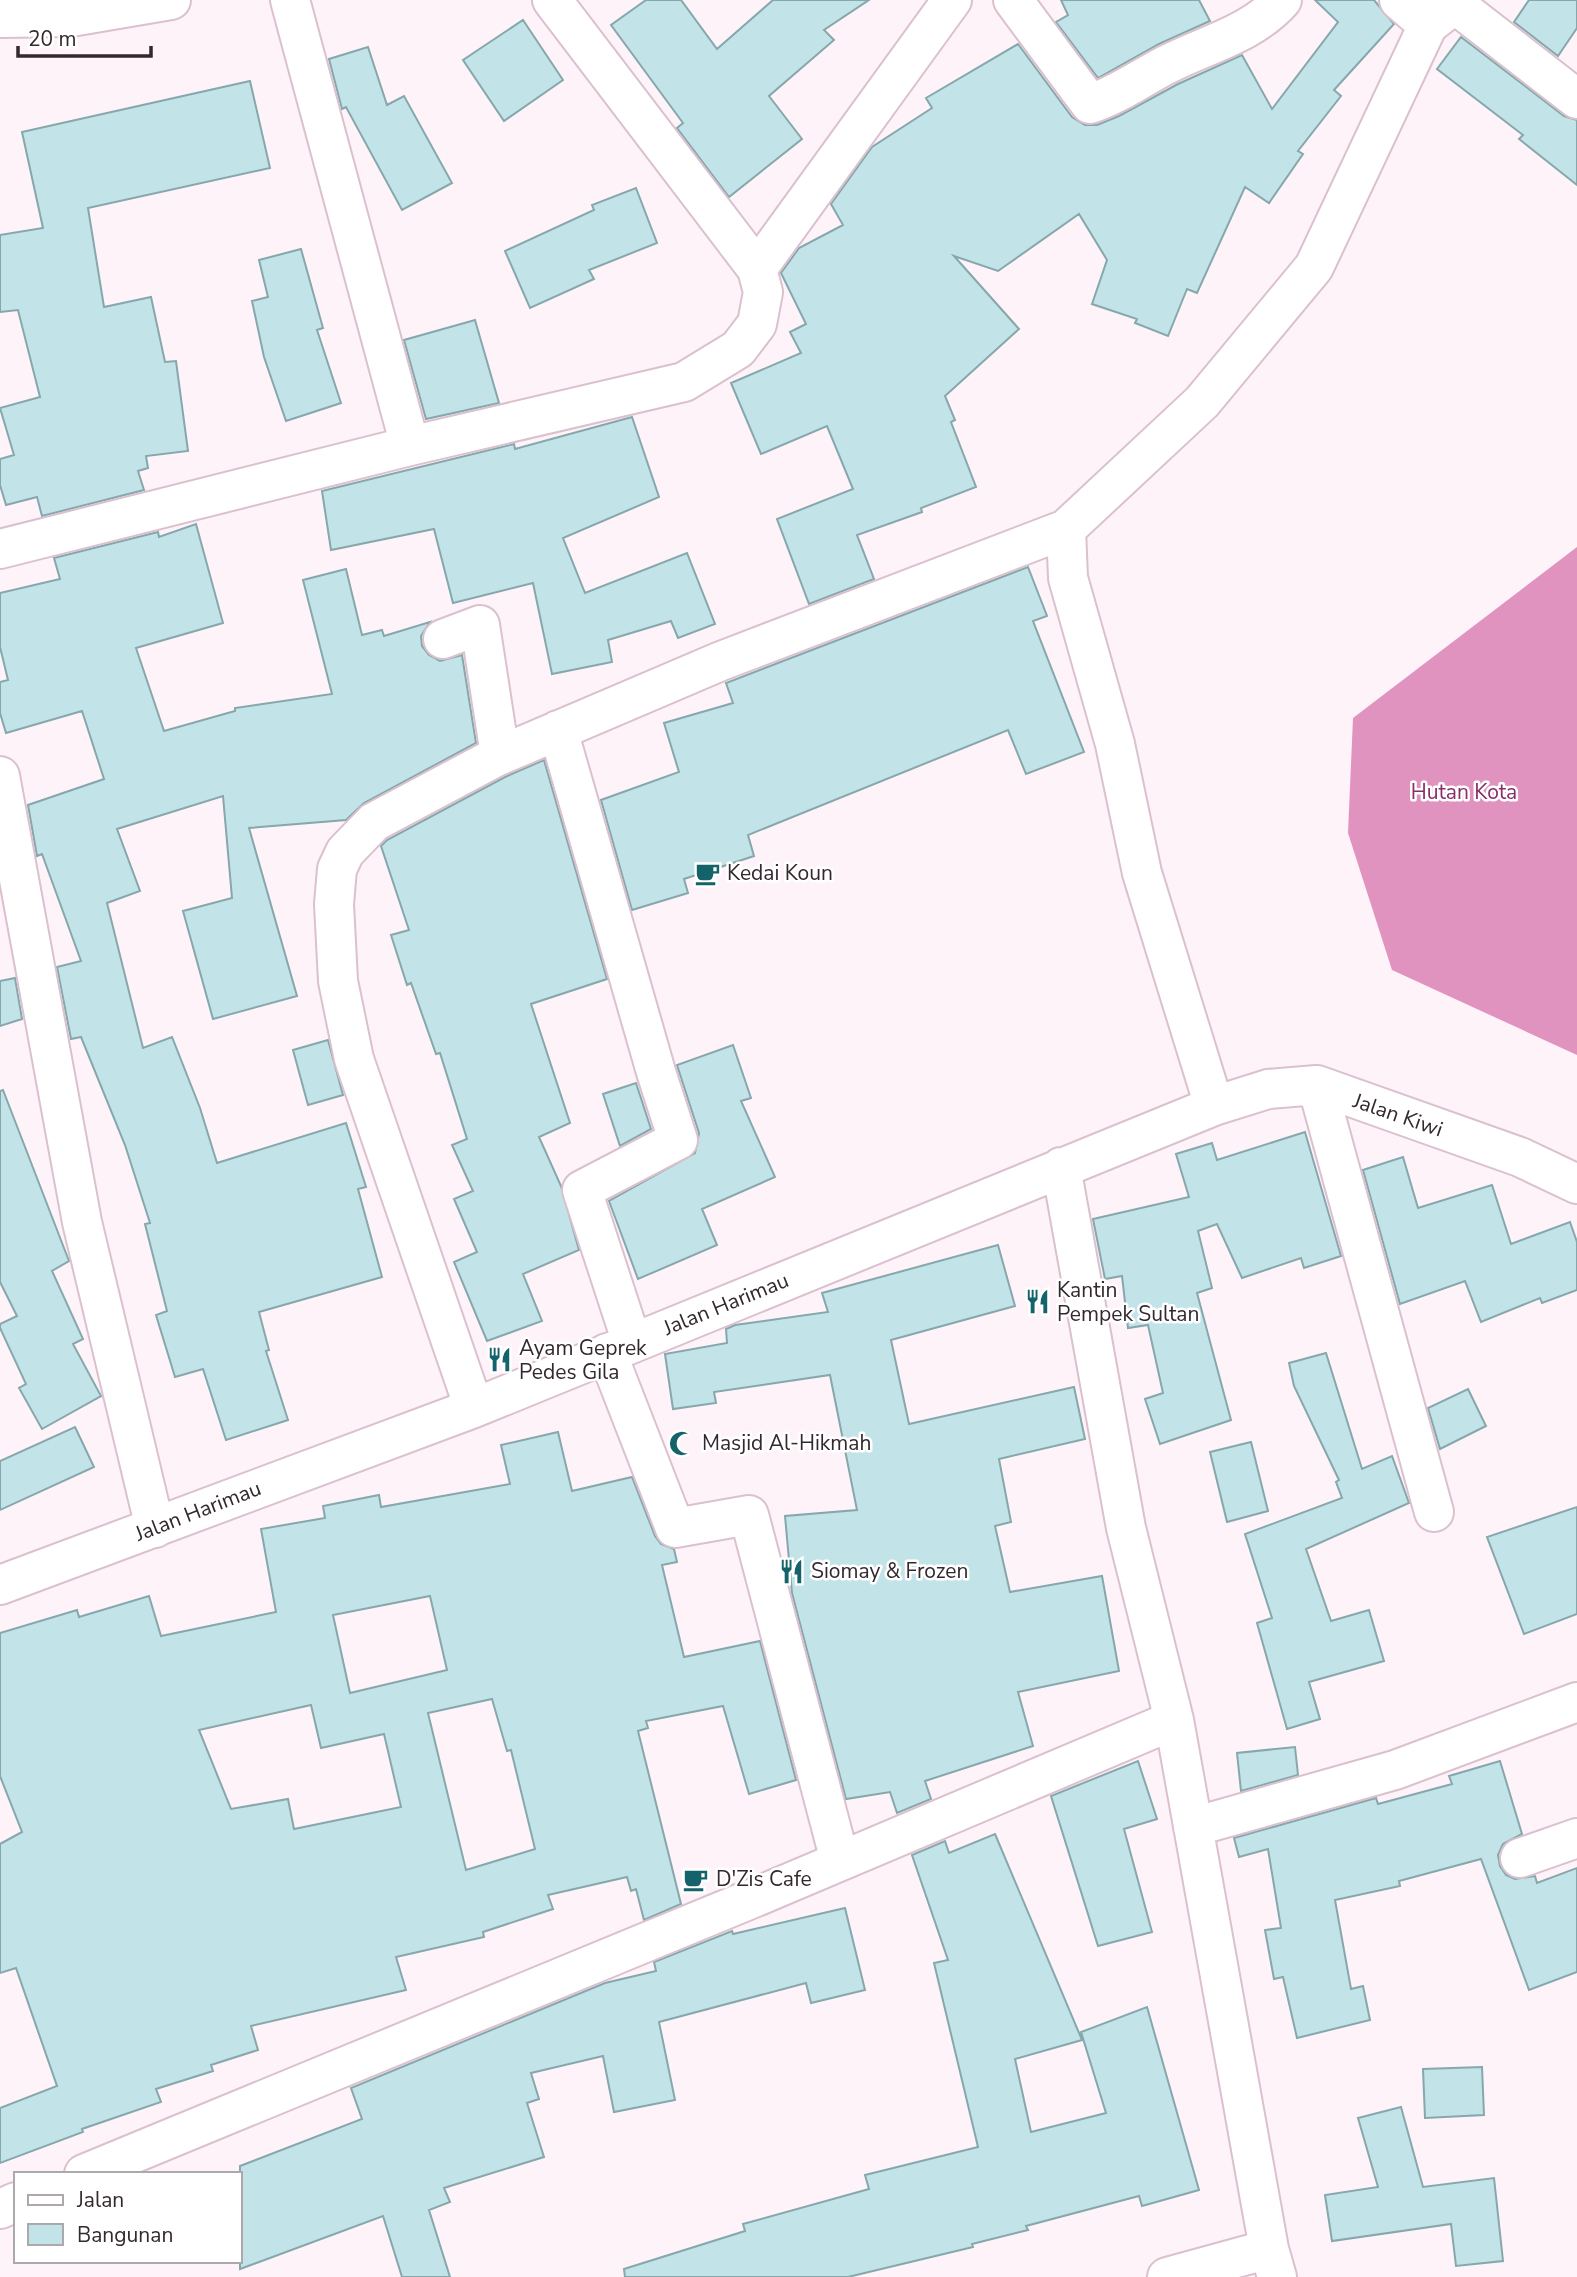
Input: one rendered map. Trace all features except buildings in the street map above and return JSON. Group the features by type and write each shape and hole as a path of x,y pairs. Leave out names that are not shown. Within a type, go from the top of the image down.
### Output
{"street":[{"path":"0,18 71,16 171,0"},
{"path":"290,0 410,446"},
{"path":"757,269 952,0"},
{"path":"1013,0 1090,104 1105,99 1168,64 1240,32 1270,13 1282,0"},
{"path":"1399,0 1448,10 1577,99"},
{"path":"0,549 410,446 684,382 738,349 757,324 763,292 757,269 557,2"},
{"path":"474,1408 354,1059 338,981 334,904 337,869 345,852 374,822 500,755 721,661 1066,529 1202,402 1314,267 1448,10"},
{"path":"1066,529 1068,579 1115,744 1142,873 1214,1106"},
{"path":"443,639 480,625 500,755"},
{"path":"558,730 678,1140 582,1190 620,1348 675,1528 749,1514 840,1861"},
{"path":"0,776 82,1222 155,1528"},
{"path":"1317,1085 1434,1512"},
{"name":"Jalan Kiwi","path":"1214,1106 1268,1089 1317,1085 1520,1157 1577,1184"},
{"name":"Jalan Harimau","path":"0,1585 474,1408 1214,1106"},
{"path":"1061,1167 1126,1528 1174,1720 1273,2263 1167,2277"},
{"path":"1193,1827 1395,1770 1577,1702"},
{"path":"90,2172 1174,1720"},
{"path":"1520,1858 1577,1838"}],"green space":[{"name":"Hutan Kota","path":"1577,547 1577,1055 1392,970 1348,833 1353,718"}],"place":[{"name":"Kedai Koun","path":"707,873"},
{"name":"Kantin Pempek Sultan","path":"1037,1302"},
{"name":"Ayam Geprek Pedes Gila","path":"499,1360"},
{"name":"Masjid Al-Hikmah","path":"682,1443"},
{"name":"Siomay & Frozen","path":"791,1571"},
{"name":"D'Zis Cafe","path":"696,1879"}]}
